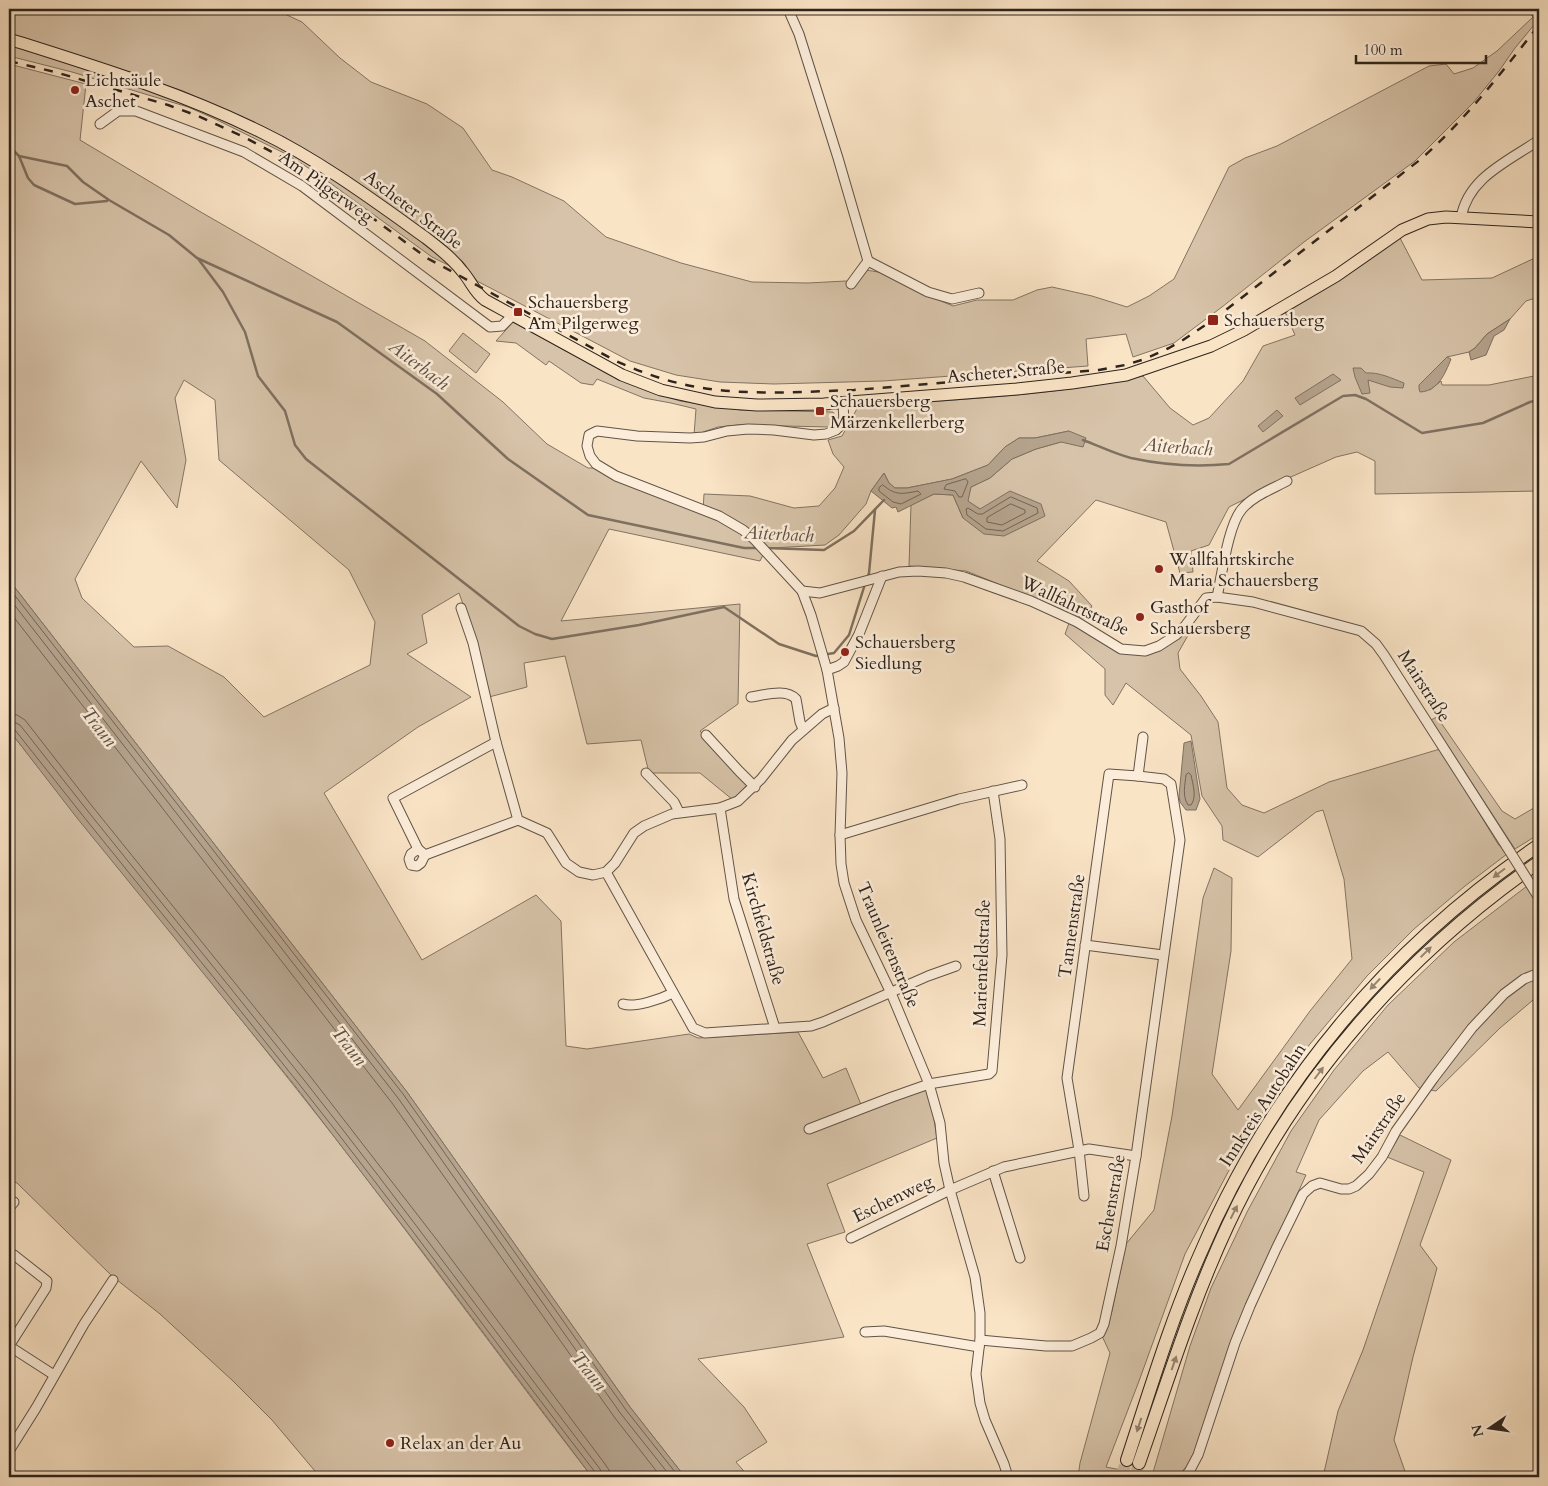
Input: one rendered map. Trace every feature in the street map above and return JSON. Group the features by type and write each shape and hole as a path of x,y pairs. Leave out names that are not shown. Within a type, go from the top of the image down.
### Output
{"highway":[{"name":"Innkreis Autobahn","path":"1539,845 1512,863 1457,906 1386,972 1323,1045 1279,1106 1235,1180 1195,1264 1174,1321 1133,1462 1212,1260 1244,1193 1281,1128 1335,1052 1408,969 1460,922 1514,879 1539,862"}],"main road":[{"name":"Ascheter Straße","path":"9,39 147,83 262,132 328,169 426,238 456,263 478,295 513,316 622,375 678,394 734,404 843,403 1039,387 1110,378 1142,371 1211,346 1244,330 1336,276 1402,230 1420,222 1437,218 1539,222"}],"street":[{"path":"788,9 799,34 867,258 928,292 952,300 979,292"},
{"name":"Am Pilgerweg","path":"100,124 118,111 136,111 244,152 302,186 490,327 502,326 513,316"},
{"path":"1461,218 1464,207 1481,180 1539,140"},
{"path":"851,284 867,258"},
{"name":"Traunleitenstraße","path":"843,403 844,422 836,430 826,434 814,435 748,429 690,438 638,436 597,431 589,435 588,446 590,456 596,464 616,476 719,516 743,530 754,539 802,591 826,667 839,738 842,773 841,864 849,900 856,920 891,993 930,1084 940,1123 944,1163 950,1190 975,1276 980,1313 980,1343 976,1374 980,1403 1008,1477"},
{"path":"1217,597 1232,525 1242,509 1255,498 1287,481"},
{"name":"Wallfahrtstraße","path":"802,591 820,593 899,572 946,572 1032,602 1077,622 1121,649 1145,651 1159,646 1176,635 1206,598"},
{"path":"826,667 838,666 844,662 859,634 879,577"},
{"name":"Mairstraße","path":"1206,598 1217,597 1252,602 1288,610 1361,631 1376,644 1539,898"},
{"path":"461,608 473,643 496,742 518,820"},
{"path":"751,697 780,693 794,696 803,729"},
{"path":"496,742 394,798 421,852 518,820 547,833 566,863 579,872 593,874 606,872 615,863 638,830 659,818 679,812 720,808 738,801 755,786 783,750 803,729 822,714 834,708"},
{"path":"706,735 755,786"},
{"path":"1138,776 1143,737"},
{"path":"646,773 674,802 679,812"},
{"name":"Tannenstraße","path":"1084,1196 1079,1150 1067,1078 1109,774 1138,776"},
{"name":"Eschenstraße","path":"980,1343 1072,1346 1100,1333 1108,1310 1136,1156 1180,840 1171,784 1164,779 1138,776"},
{"path":"840,835 959,799 1022,784"},
{"name":"Marienfeldstraße","path":"930,1084 989,1074 992,1071 1002,955 1000,839 993,791"},
{"name":"Kirchfeldstraße","path":"720,808 734,899 775,1028"},
{"path":"606,872 693,1028 705,1033 811,1026 956,966"},
{"path":"1085,945 1163,955"},
{"name":"Mairstraße","path":"1184,1477 1189,1472 1198,1455 1253,1298 1304,1194 1312,1186 1320,1183 1341,1189 1349,1189 1356,1186 1369,1174 1382,1157 1401,1123 1472,1028 1504,994 1524,979 1539,974"},
{"path":"623,1004 629,1006 663,998 674,993"},
{"path":"809,1129 930,1084"},
{"path":"950,1190 1004,1167 1079,1150 1089,1149 1136,1156"},
{"path":"993,1171 1020,1258"},
{"name":"Eschenweg","path":"850,1238 950,1190"},
{"path":"11,1255 47,1281 46,1288 9,1346 54,1375"},
{"path":"9,1451 84,1324 113,1280"},
{"path":"865,1332 884,1331 980,1343"}],"shaded area":[{"path":"9,9 274,9 302,22 340,58 371,82 427,104 463,128 492,170 564,201 606,237 681,263 752,282 808,283 846,281 854,286 866,270 884,273 910,288 953,306 977,300 1013,300 1037,290 1052,287 1092,296 1127,307 1149,296 1174,279 1229,167 1245,158 1277,146 1429,66 1446,64 1454,74 1473,68 1497,51 1533,17 1528,9 1539,9 1539,19 1473,103 1415,161 1304,242 1174,343 1133,357 1126,334 1086,339 1088,366 883,381 774,384 720,382 676,375 630,361 477,281 463,262 429,235 331,166 266,128 183,91 9,34"},
{"path":"9,43 198,107 291,153 352,192 441,255 450,266 432,257 315,172 284,153 188,107 72,72 9,56"},
{"path":"9,64 86,84 80,140 425,341 503,402 547,444 588,468 598,468 703,511 704,494 750,496 794,508 819,506 835,488 844,467 833,454 828,440 842,436 858,407 1037,393 1072,389 1143,376 1170,408 1193,425 1209,418 1243,381 1263,346 1295,335 1285,312 1350,273 1400,238 1422,280 1492,278 1537,257 1539,297 1526,301 1510,319 1487,334 1469,352 1447,357 1420,385 1430,390 1441,381 1442,385 1489,385 1539,375 1539,491 1375,494 1375,461 1357,452 1336,457 1229,507 1209,545 1191,551 1193,572 1180,573 1166,522 1096,500 1037,561 1069,581 1092,606 1085,619 966,571 909,566 911,505 934,494 953,495 963,518 980,509 967,501 971,487 990,478 1012,459 1036,449 1061,442 1069,431 1035,438 1019,438 1005,447 988,465 952,479 907,488 895,488 889,483 884,473 871,491 866,504 839,535 825,545 772,548 763,555 760,561 609,529 561,621 740,604 738,704 700,731 747,785 733,800 700,773 649,773 641,740 587,744 565,656 524,663 527,687 489,697 477,643 459,593 422,615 427,643 407,654 471,697 418,727 324,793 422,960 536,895 561,921 566,1046 587,1049 689,1034 698,1038 798,1032 823,1078 846,1068 862,1107 926,1086 937,1138 827,1184 845,1232 807,1244 844,1337 698,1359 744,1407 767,1442 736,1462 749,1477 685,1477 630,1407 407,1092 9,580","holes":["184,380 215,400 219,460 349,570 375,622 370,665 264,717 224,677 168,646 134,647 82,598 75,579 141,461 177,508 186,460 175,398"]},
{"path":"513,322 601,370 646,390 680,401 740,410 833,412 838,419 831,427 738,425 718,427 694,435 696,409 644,398 597,379 593,385 581,383 549,361 546,365 516,343 496,341"},
{"path":"463,333 490,354 476,373 449,351"},
{"path":"1069,623 1111,647 1160,650 1191,630 1178,653 1180,669 1218,722 1227,788 1242,805 1264,813 1329,782 1440,749 1498,844 1507,854 1414,929 1367,976 1305,1050 1248,1134 1185,1254 1106,1467 1152,1476 1190,1346 1211,1288 1247,1212 1291,1131 1334,1070 1388,1005 1454,942 1527,886 1539,905 1539,995 1500,1028 1436,1091 1419,1088 1388,1052 1363,1071 1319,1120 1296,1172 1306,1175 1240,1319 1192,1460 1178,1477 1078,1477 1080,1463 1110,1353 1102,1336 1112,1311 1126,1244 1154,1210 1172,1116 1203,898 1214,868 1232,878 1231,951 1212,1074 1238,1110 1310,1011 1352,959 1344,879 1323,810 1316,812 1258,857 1223,840 1222,826 1202,796 1191,735 1126,683 1113,705 1105,695 1105,669 1065,634"},
{"path":"1437,717 1502,811 1515,819 1539,805 1539,834 1515,849 1431,720"},
{"path":"9,730 333,1135 592,1477 320,1477 272,1420 233,1381 160,1314 112,1276 17,1183 9,1179"},
{"path":"1400,1135 1451,1160 1420,1245 1437,1268 1413,1357 1394,1440 1407,1477 1323,1477 1338,1411 1363,1350 1424,1172 1387,1157"}],"water":[{"path":"1510,319 1504,330 1494,336 1486,355 1471,360 1469,352 1487,334"},
{"path":"1447,357 1451,359 1440,381 1432,389 1420,392 1419,385"},
{"path":"1353,368 1361,368 1366,373 1390,377 1404,383 1403,388 1390,387 1368,380 1370,393 1362,394"},
{"path":"1333,374 1341,380 1300,405 1295,398"},
{"path":"1277,410 1283,416 1263,432 1258,426"},
{"path":"1069,431 1086,438 1083,447 1061,442 1036,449 1012,459 990,478 971,487 968,501 980,509 1010,491 1041,504 1045,516 1004,536 984,534 963,518 953,495 934,494 898,512 896,507 892,508 871,491 884,473 889,483 895,488 907,488 952,479 988,465 1005,447 1019,438 1035,438"},
{"name":"Traun","path":"9,580 407,1092 630,1407 685,1477 592,1477 296,1087 77,818 9,730"},
{"path":"1191,741 1200,799 1196,810 1186,810 1180,802 1179,796 1184,743"}],"waterway":[{"name":"Aiterbach","path":"9,146 19,156 67,166 83,182 109,200 169,235 197,258 337,322 437,394 508,459 588,515 744,548 758,548"},
{"name":"Aiterbach","path":"19,156 28,178 34,185 75,204 107,201"},
{"path":"199,260 223,292 245,332 258,376 285,411 295,445 306,459 519,626 535,634 552,639 639,625 724,607 779,644 816,656 834,653 849,635 865,584"},
{"name":"Aiterbach","path":"1083,440 1131,458 1155,462 1180,465 1229,464 1343,396 1355,395 1366,399 1422,433 1483,423 1530,402 1539,400"},
{"name":"Aiterbach","path":"766,548 824,550 854,531 884,500"},
{"path":"867,579 875,510"}],"tunnel":[{"path":"1121,1477 1127,1460"},
{"path":"1135,1477 1139,1463"}],"railway":[{"path":"9,61 55,72 168,105 198,116 246,138 311,173 427,258 616,361 662,379 699,387 743,392 788,392 854,390 1099,370 1145,359 1169,348 1213,320 1421,159 1468,111 1539,25"}],"place":[{"name":"Lichtsäule Aschet","path":"75,90"},
{"name":"Schauersberg Am Pilgerweg","path":"518,312"},
{"name":"Schauersberg","path":"1213,320"},
{"name":"Schauersberg Märzenkellerberg","path":"820,411"},
{"name":"Wallfahrtskirche Maria Schauersberg","path":"1159,569"},
{"name":"Gasthof Schauersberg","path":"1140,617"},
{"name":"Schauersberg Siedlung","path":"845,652"},
{"name":"Relax an der Au","path":"390,1443"}]}
